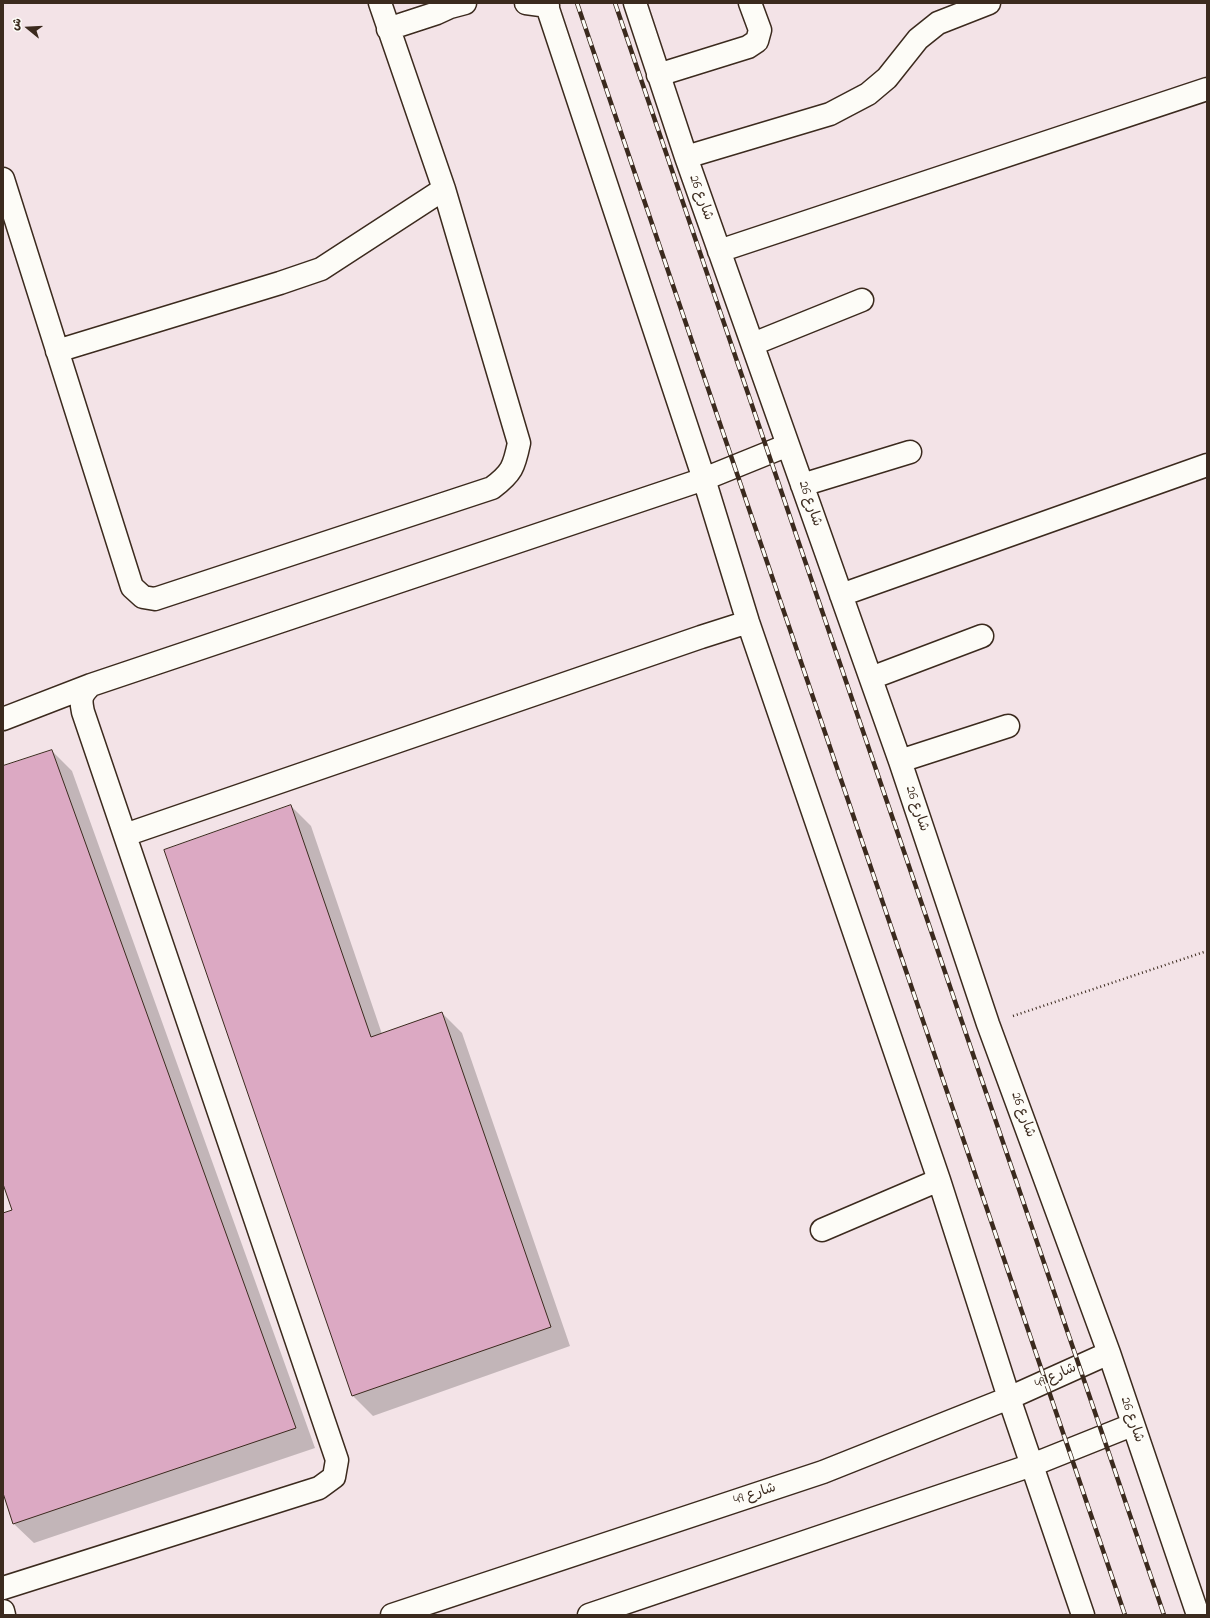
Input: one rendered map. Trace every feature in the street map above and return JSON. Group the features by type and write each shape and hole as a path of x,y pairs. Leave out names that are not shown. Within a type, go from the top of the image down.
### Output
{"street":[{"path":"3,179 132,587 143,597 155,599 492,488 507,477 515,463 519,443 444,189 380,3"},
{"path":"388,29 465,3"},
{"path":"526,3 547,5 704,479 748,622 939,1180 1009,1398 1083,1615"},
{"name":"شارع 26","path":"635,3 686,157 900,761 988,1024 1109,1353 1132,1425 1198,1615"},
{"path":"658,75 748,47 757,41 760,30 750,3"},
{"path":"686,157 830,114 868,94 882,82 918,39 938,23 989,3"},
{"path":"719,251 1207,88"},
{"path":"57,350 280,283 321,269 444,189"},
{"path":"753,344 862,300"},
{"path":"3,718 91,685 704,479 788,445"},
{"path":"802,485 910,452"},
{"path":"841,595 1207,465"},
{"path":"125,835 693,639 748,622"},
{"path":"871,678 982,636"},
{"path":"3,1588 319,1488 334,1477 337,1460 81,702 84,692 91,685"},
{"path":"900,761 1008,726"},
{"path":"822,1230 939,1180"},
{"name":"شارع 49","path":"392,1615 824,1472 1009,1398 1109,1353"},
{"path":"588,1615 1032,1465 1132,1425"},
{"path":"3,1611 4,1615"}],"path":[{"path":"988,1024 1207,951"}],"shaded area":[{"path":"3,3 1207,3 1207,1615 3,1615"}],"building":[{"path":"52,750 296,1428 13,1524 3,1493 3,1213 12,1210 3,1184 3,766"},
{"path":"291,805 371,1037 442,1012 551,1327 352,1396 164,850"}],"railway":[{"path":"577,3 1125,1615"},
{"path":"615,3 1164,1615"}]}
